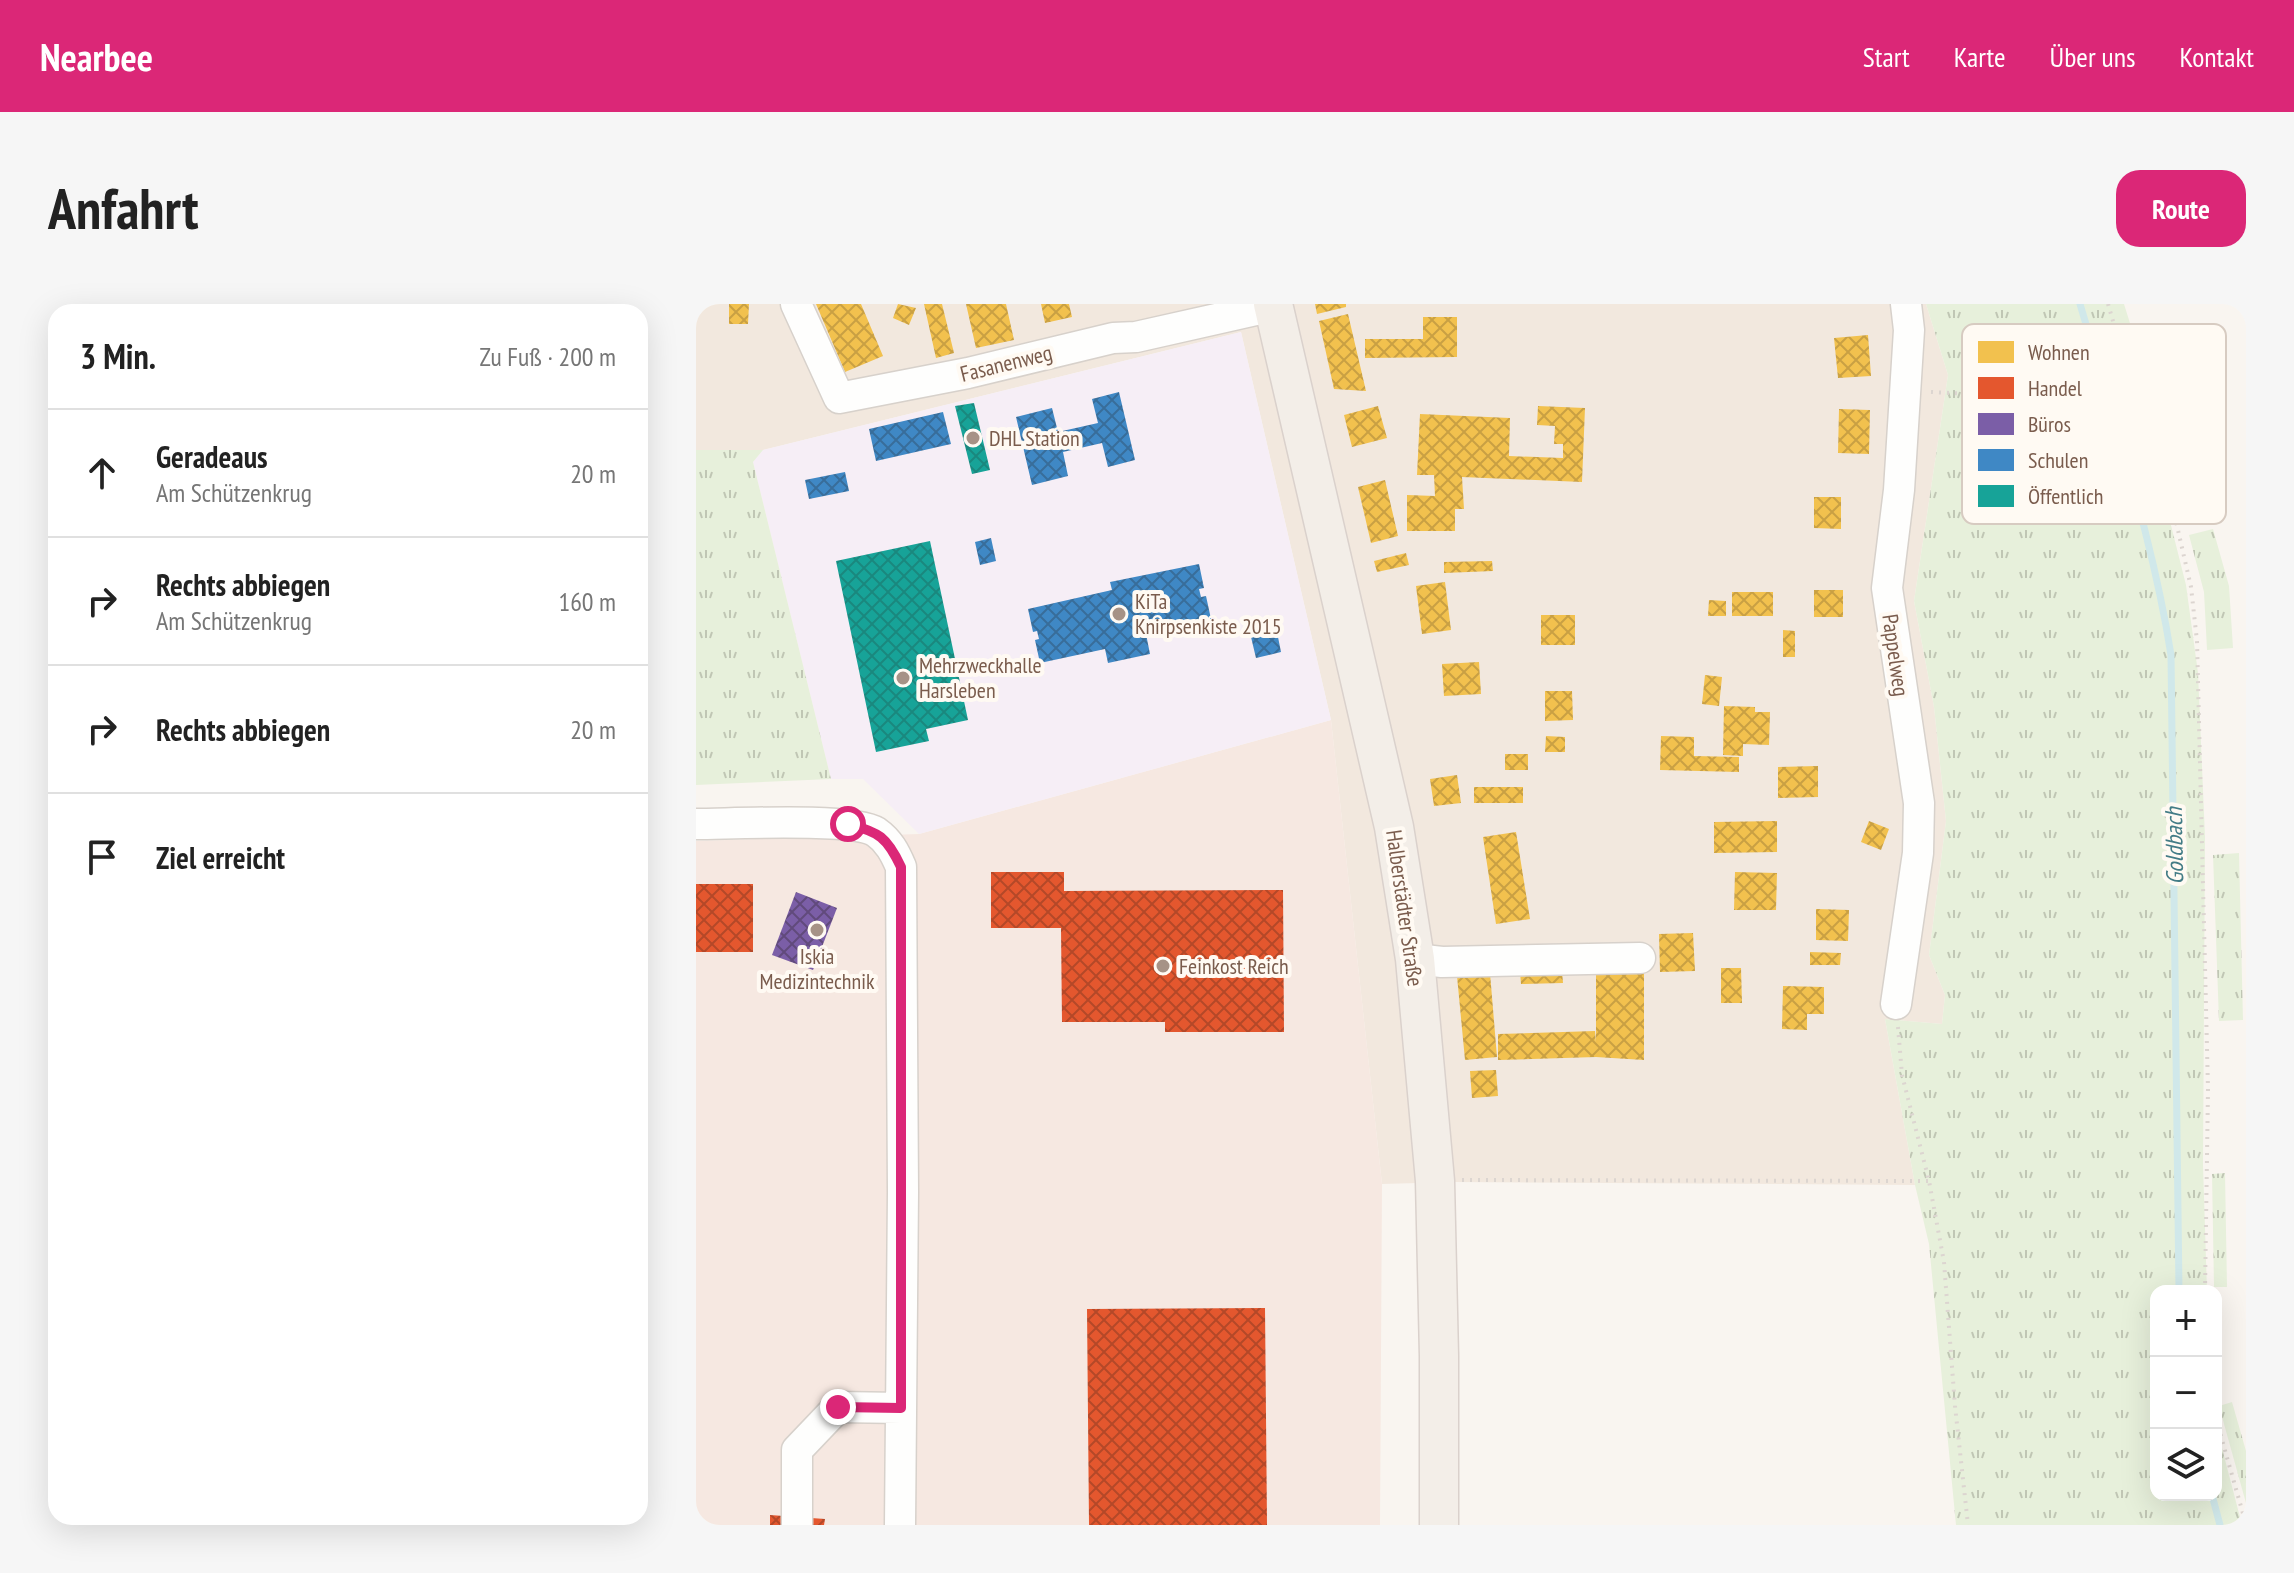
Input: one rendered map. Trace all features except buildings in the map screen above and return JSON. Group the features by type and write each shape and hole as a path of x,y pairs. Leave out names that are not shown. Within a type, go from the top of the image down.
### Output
{"main road":[{"name":"Halberstädter Straße","path":"1274,305 1394,827 1415,959 1435,1181 1439,1525"}],"street":[{"name":"Fasanenweg","path":"796,304 839,398 968,373 1113,338 1136,337 1274,305"},
{"name":"Pappelweg","path":"1896,1004 1918,853 1919,803 1887,588 1899,490 1909,330 1906,304"},
{"path":"696,824 848,824 874,831 891,846 901,867 900,1525"},
{"path":"1415,959 1442,962 1640,958"},
{"path":"797,1525 797,1450 838,1407 901,1408"}],"path":[{"path":"2108,304 2114,324"},
{"path":"1905,391 1962,394"},
{"path":"2177,524 2191,587 2197,641 2208,1089 2205,1285"},
{"path":"1896,1004 1902,1075 1929,1181 1944,1262 1968,1525"},
{"path":"1460,1180 1929,1181"},
{"path":"2219,1429 2246,1524"}],"shaded area":[{"path":"696,304 1926,304 1948,375 1914,601 1934,707 1946,821 1929,955 1945,995 1942,1024 1885,1019 1915,1185 1382,1184 1331,720 1241,332 763,450 696,450"},
{"path":"1241,332 1331,720 919,834 863,779 831,779 753,462 763,450"},
{"path":"1331,720 1382,1184 1380,1525 696,1525 696,841 919,834"}],"green space":[{"path":"1926,304 2124,304 2130,324 1962,324 1962,524 2171,524 2186,585 2198,673 2205,837 2203,1165 2207,1285 2150,1285 2150,1501 2222,1501 2222,1448 2242,1525 1956,1525 1929,1244 1915,1185 1885,1019 1942,1024 1945,995 1929,955 1946,821 1934,707 1914,601 1948,375"},
{"path":"696,450 763,450 753,462 831,779 696,785"},
{"path":"2213,529 2229,586 2233,648 2207,650 2204,592 2189,535"},
{"path":"2239,853 2243,1020 2219,1021 2213,855"},
{"path":"2225,1173 2227,1287 2214,1285 2212,1174"},
{"path":"2232,1402 2246,1451 2246,1503 2222,1417 2222,1405"}],"waterway":[{"name":"Goldbach","path":"2080,304 2086,324"},
{"name":"Goldbach","path":"2143,524 2171,655 2179,1285"},
{"name":"Goldbach","path":"2214,1501 2220,1525"}],"place":[{"name":"DHL Station","path":"973,438"},
{"name":"KiTa Knirpsenkiste 2015","path":"1119,614"},
{"name":"Mehrzweckhalle Harsleben","path":"903,678"},
{"name":"Iskia Medizintechnik","path":"817,930"},
{"name":"Feinkost Reich","path":"1163,966"}],"route":[{"path":"838,1407 901,1408 901,867 891,846 874,831 848,824"}]}
